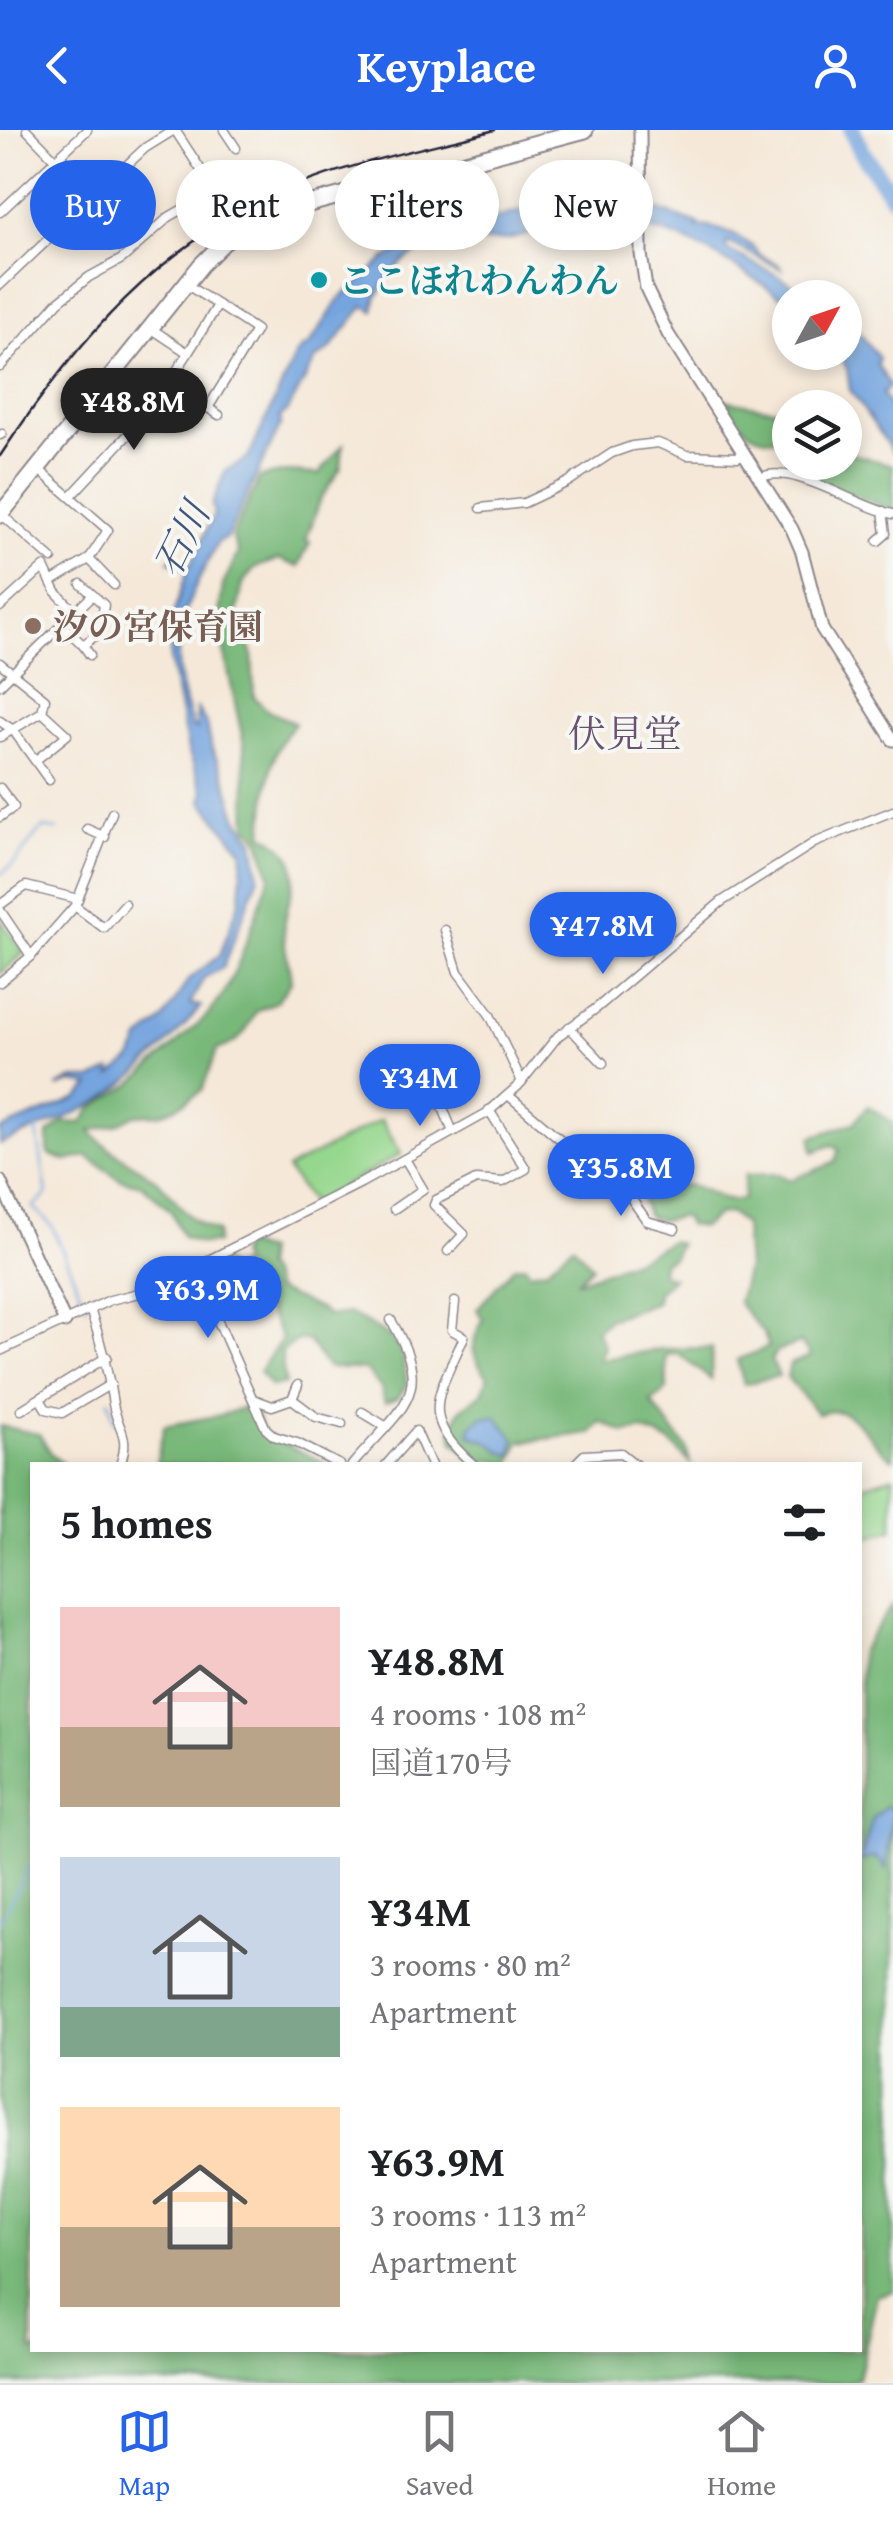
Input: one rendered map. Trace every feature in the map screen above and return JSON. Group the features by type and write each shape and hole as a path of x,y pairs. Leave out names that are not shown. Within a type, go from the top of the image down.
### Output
{"highway":[{"path":"1,515 184,283 235,231 257,220 585,130"}],"street":[{"path":"28,130 56,160 87,130"},
{"path":"132,160 174,130 194,160"},
{"path":"224,130 236,148"},
{"path":"640,130 641,254 646,288 668,334 802,552 822,629 893,740"},
{"path":"0,212 30,184"},
{"path":"0,366 80,283 117,263 176,213"},
{"path":"0,285 38,250"},
{"path":"184,283 256,330 208,408"},
{"path":"218,305 169,382 219,414"},
{"path":"149,326 188,352"},
{"path":"71,496 148,412 166,428"},
{"path":"158,437 177,416"},
{"path":"481,508 524,503 568,482 599,460 632,446 658,444 687,455 738,456 744,452"},
{"path":"37,468 108,530 89,560 51,582"},
{"path":"760,478 772,474 800,478 888,512 886,534 878,541"},
{"path":"1,515 52,560"},
{"path":"89,560 114,585"},
{"path":"0,607 44,567 56,592 74,612"},
{"path":"81,584 104,605 100,632 83,645"},
{"path":"0,685 93,595"},
{"path":"62,625 90,655"},
{"path":"0,663 45,699 42,712 0,736"},
{"path":"36,760 68,735 42,712"},
{"path":"0,720 13,730 49,780"},
{"path":"0,788 14,808 0,817"},
{"path":"0,1352 110,1300 139,1293 312,1209 453,1132 508,1095 570,1027 753,879 814,843 893,811"},
{"path":"0,982 31,956 76,902 112,812"},
{"path":"87,829 104,837"},
{"path":"31,956 0,908 26,886 76,902 104,928 125,904"},
{"path":"446,930 458,972 490,1015 522,1082"},
{"path":"570,1027 603,1063"},
{"path":"508,1095 593,1167 604,1160 648,1221 675,1228"},
{"path":"433,1096 453,1132"},
{"path":"448,1250 464,1234 434,1205 436,1200 476,1180 503,1182 526,1169 489,1110"},
{"path":"394,1209 422,1189 405,1159"},
{"path":"1,1184 65,1322"},
{"path":"194,1266 266,1429 334,1462"},
{"path":"455,1302 452,1330 464,1337 434,1402 444,1436 471,1462"},
{"path":"90,1310 106,1357 114,1405 126,1436 121,1462"},
{"path":"355,1462 412,1395 412,1362 391,1320"},
{"path":"22,1410 106,1357"},
{"path":"40,1399 46,1409 62,1414 111,1384"},
{"path":"256,1400 272,1406 292,1399 298,1385"},
{"path":"292,1399 316,1416 342,1424"},
{"path":"362,1412 385,1426"},
{"path":"389,1462 416,1431 431,1462"},
{"path":"577,1462 584,1455 621,1454 632,1462"}],"green space":[{"path":"723,400 772,409 772,438 750,432"},
{"path":"343,445 341,468 321,498 306,540 310,542 298,567 279,559 254,568 243,583 236,617 252,652 254,697 268,711 295,723 285,734 273,761 263,834 280,845 294,867 284,933 291,982 276,1002 256,1011 237,1040 217,1050 202,1090 160,1114 135,1115 116,1125 90,1131 156,1180 195,1220 217,1232 216,1243 201,1244 183,1237 171,1211 142,1185 121,1180 87,1156 66,1161 48,1154 48,1134 63,1122 82,1123 91,1109 132,1084 209,1014 239,962 270,876 260,840 247,825 244,745 218,623 223,585 238,553 232,536 260,477 287,472 319,474"},
{"path":"862,457 893,465 893,511 816,480 862,480"},
{"path":"0,919 24,953 0,974"},
{"path":"868,1106 893,1123 893,1459 851,1418 831,1411 818,1414 787,1377 790,1364 811,1356 800,1343 777,1351 771,1360 779,1376 744,1384 737,1360 769,1347 764,1334 738,1303 747,1268 744,1225 729,1213 717,1215 703,1227 688,1225 682,1216 662,1221 647,1216 640,1192 648,1184 679,1185 724,1199 743,1199 745,1175 779,1174 790,1180 834,1163 839,1150 832,1145 813,1152 812,1137 854,1123"},
{"path":"381,1120 401,1154 312,1204 287,1169"},
{"path":"671,1241 679,1244 673,1257 662,1263 661,1274 673,1278 657,1292 656,1302 609,1319 596,1330 604,1346 599,1360 661,1349 712,1348 711,1380 679,1354 666,1355 667,1390 651,1402 686,1447 690,1462 671,1443 656,1435 642,1430 625,1433 601,1422 591,1433 520,1442 511,1462 477,1462 454,1442 452,1427 460,1410 482,1393 488,1377 474,1350 475,1336 483,1320 477,1309 514,1267 525,1265 530,1272 546,1269 573,1245 592,1266 576,1282 637,1259"},
{"path":"245,1246 266,1251 264,1268 275,1290 328,1316 349,1313 392,1338 402,1353 407,1384 399,1397 385,1403 381,1388 366,1370 327,1367 308,1341 297,1340 281,1352 285,1384 271,1387 259,1372 282,1339 273,1321 257,1301 226,1290 214,1280 216,1263 231,1269 242,1264 239,1253"},
{"path":"252,1405 263,1434 323,1462 157,1462 164,1426"},
{"path":"0,1426 39,1434 60,1462 30,1462 30,2352 862,2352 862,1648 893,1605 893,2291 877,2296 858,2379 845,2383 0,2383"},
{"path":"893,1476 893,1529 864,1538 862,1486"}],"water":[{"path":"653,208 745,241 782,269 727,242 726,249 785,280 772,280 772,291 707,251 653,230"},
{"path":"519,211 519,237 499,240 499,217"},
{"path":"401,250 421,250 388,278 376,298 374,311 364,306 329,350 316,359 287,412 280,417 281,424 227,537 218,542 194,591 180,632 179,674 193,728 197,729 196,707 207,725 237,817 254,841 259,876 223,967 204,978 190,1004 201,1006 192,1017 117,1089 81,1111 0,1144 0,1130 78,1098 91,1085 72,1082 57,1087 73,1079 93,1079 111,1070 111,1076 132,1059 140,1040 164,1019 189,979 220,955 240,900 243,852 202,801 204,792 188,750 170,660 172,618 188,569 169,561 172,558 190,566 214,514 212,505 225,471 248,458 295,357 309,345 341,297"},
{"path":"862,336 879,358 877,364 890,386 883,393 893,415 893,452 862,407 862,390 850,390 847,370 862,370"},
{"path":"496,1416 515,1439 512,1455 470,1434 471,1426 482,1417"},
{"path":"886,1806 893,1810 886,1869 876,1857 862,1860 873,1818"}],"waterway":[{"path":"852,130 893,197"},
{"path":"0,874 43,828 57,830"},
{"path":"36,1125 47,1195 33,1207 52,1226 86,1306"},
{"path":"109,1400 114,1421"},
{"path":"0,1921 30,1866"}],"railway":[{"path":"0,456 91,335 161,266 201,236 244,210 316,178 495,130"}],"place":[{"name":"ここほれわんわん","path":"319,280"},
{"name":"汐の宮保育園","path":"33,626"}],"district":[{"name":"伏見堂","path":"625,733"}],"water label":[{"name":"石川","path":"181,539"}]}
